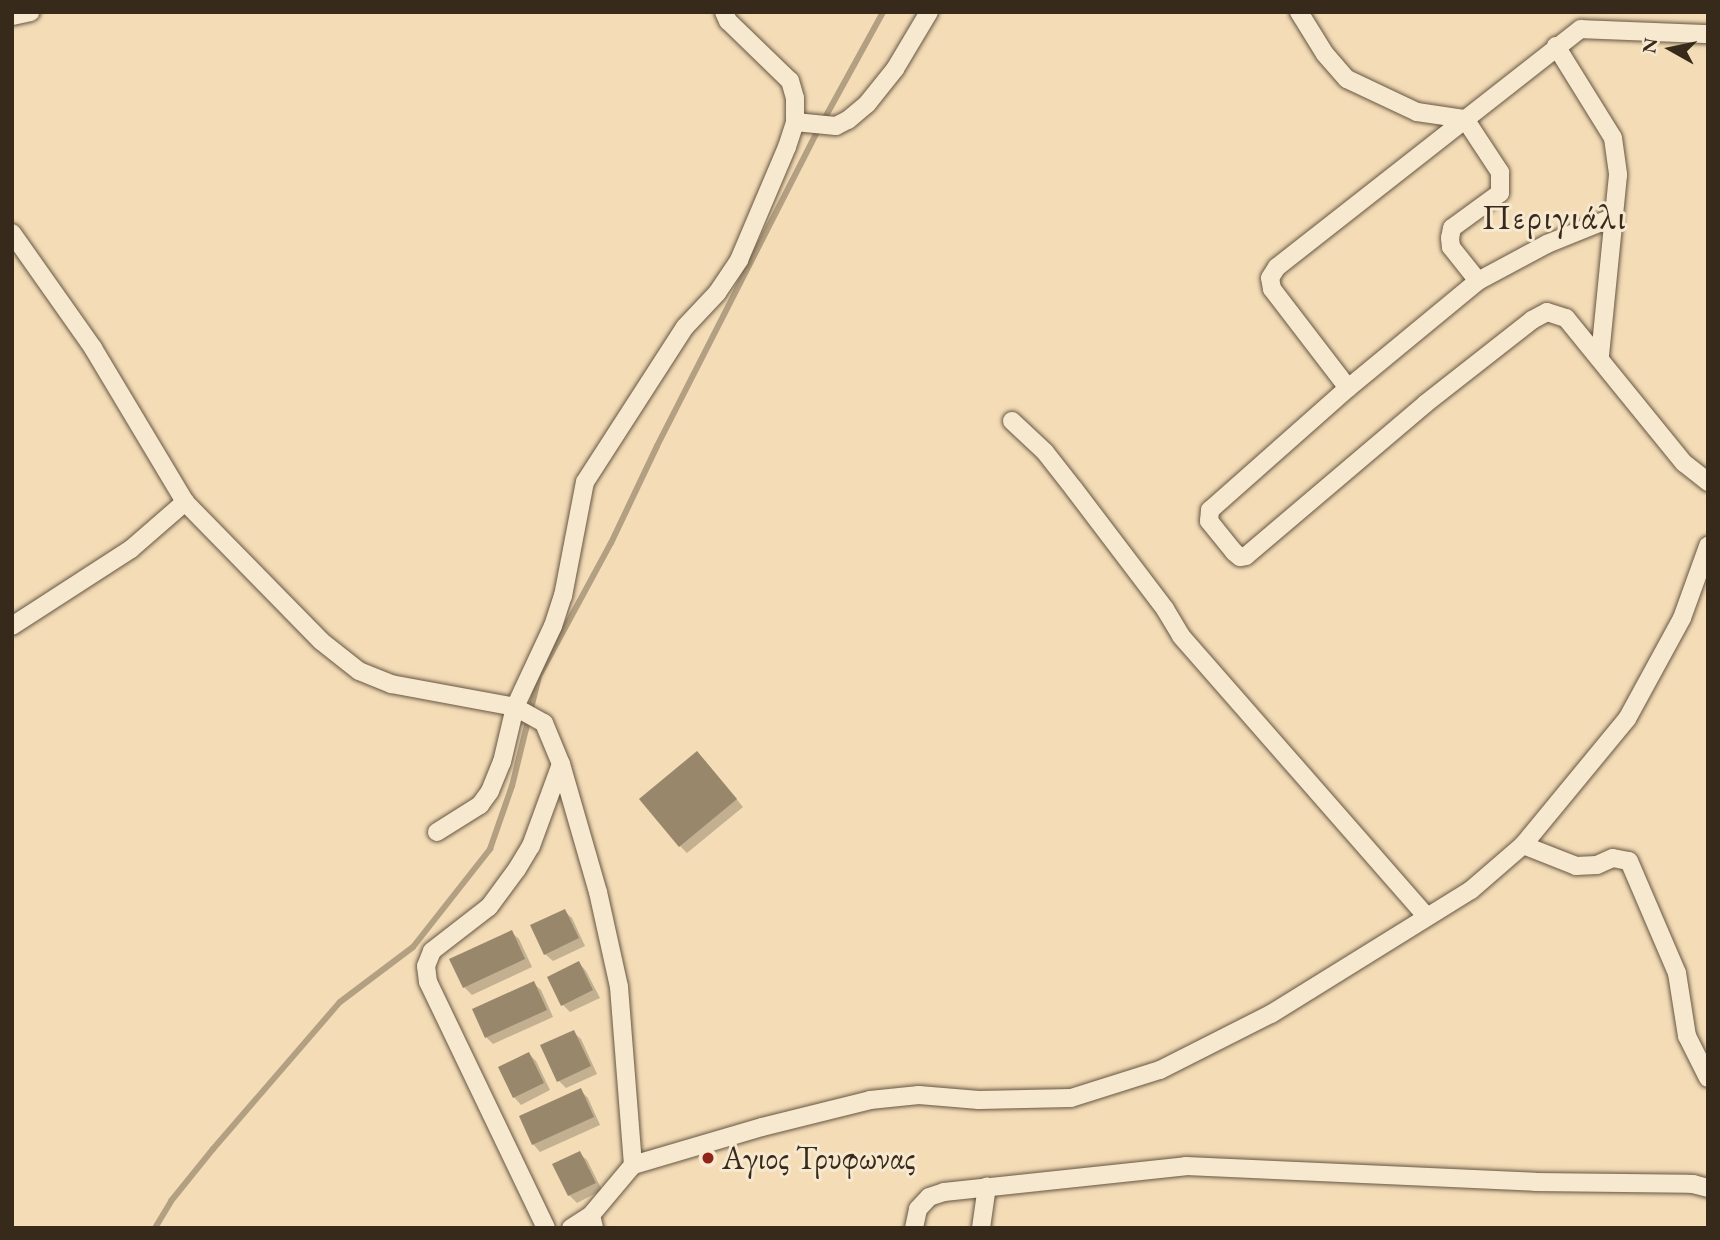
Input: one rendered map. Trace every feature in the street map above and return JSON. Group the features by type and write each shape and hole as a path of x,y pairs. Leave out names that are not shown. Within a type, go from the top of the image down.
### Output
{"street":[{"path":"12,16 30,12"},
{"path":"437,832 480,805 490,791 563,596 585,482 685,327 717,293 738,260 802,123 790,81 728,21 724,12"},
{"path":"802,123 836,126 867,104 895,69 929,12"},
{"path":"1299,12 1325,54 1347,79 1418,112 1465,119 1500,172 1500,193 1452,228 1450,237 1451,247 1478,281"},
{"path":"1348,388 1272,289 1270,278 1276,267 1581,29 1612,28 1708,34"},
{"path":"1556,46 1613,138 1618,175 1600,356"},
{"path":"1614,217 1547,244 1478,281 1348,388 1210,510 1209,520 1240,557 1246,556 1425,404 1532,320 1547,312 1566,318 1600,356 1684,463 1708,482"},
{"path":"12,233 93,348 185,502 321,641 359,671 391,684 520,709 544,723 561,764 598,892 619,987 633,1165"},
{"path":"1012,421 1045,452 1165,609 1181,636 1427,917"},
{"path":"12,626 131,549 185,502"},
{"path":"571,1228 593,1221 633,1165 762,1127 870,1100 919,1095 979,1100 1071,1098 1160,1070 1271,1014 1471,890 1522,845 1627,719 1682,618 1708,546"},
{"path":"546,1228 428,982 426,966 432,951 489,907 517,869 531,846 561,764"},
{"path":"1522,845 1576,866 1597,865 1613,858 1629,861 1677,973 1687,1036 1708,1078"},
{"path":"914,1228 918,1209 929,1197 944,1192 1186,1166 1535,1182 1693,1184 1708,1188"},
{"path":"981,1228 987,1186"}],"building":[{"path":"697,751 737,799 679,847 639,799"},
{"path":"565,909 579,938 544,955 530,925"},
{"path":"512,930 525,959 463,988 449,959"},
{"path":"579,961 593,990 561,1006 547,977"},
{"path":"534,981 547,1010 485,1038 472,1009"},
{"path":"574,1030 591,1066 557,1082 540,1045"},
{"path":"529,1052 544,1083 513,1098 498,1067"},
{"path":"581,1088 594,1117 532,1145 519,1116"},
{"path":"580,1151 596,1183 568,1196 552,1164"}],"waterway":[{"path":"155,1228 171,1201 213,1149 340,1002 413,947 490,849 512,786 539,676 611,543 657,446 816,134 883,12"}],"place":[{"name":"Αγιος Τρυφωνας","path":"708,1158"}],"district":[{"name":"Περιγιάλι","path":"1555,217"}]}
